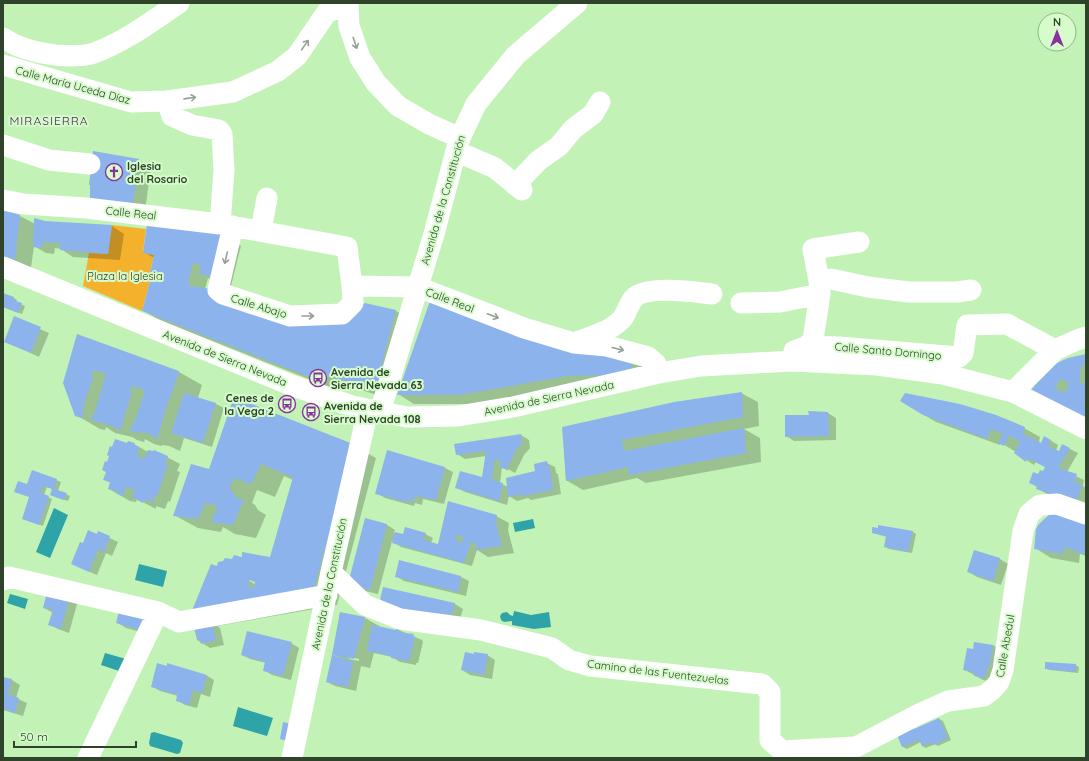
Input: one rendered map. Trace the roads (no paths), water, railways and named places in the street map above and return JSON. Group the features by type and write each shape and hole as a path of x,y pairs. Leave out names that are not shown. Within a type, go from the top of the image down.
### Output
{"street":[{"path":"3,38 13,44 43,54 71,56 93,53 128,38 178,3"},
{"name":"Avenida de la Constitución","path":"292,758 331,572 374,411 418,287 458,144 476,104 516,55 577,3"},
{"path":"347,4 349,26 360,58 376,83 398,106 429,124 495,168 518,188 538,161 559,146 573,129 593,114 600,102"},
{"name":"Calle María Uceda Díaz","path":"3,65 131,102 167,101 233,92 278,71 297,56 327,12 347,4"},
{"path":"167,101 172,116 192,125 219,130 222,134 226,225"},
{"path":"3,145 49,160 90,164"},
{"name":"Calle Real","path":"3,192 17,196 24,204"},
{"path":"261,231 266,198"},
{"name":"Calle Real","path":"3,200 24,204 86,208 226,225 347,247 352,286 418,287 524,328 574,343 607,346 648,357 656,364 659,373"},
{"name":"Calle Abajo","path":"226,225 218,290 223,294 290,316 322,316 342,314 353,303 352,286"},
{"path":"792,361 794,351 807,346 814,340 819,288 813,249 859,242"},
{"name":"Avenida de Sierra Nevada","path":"3,267 291,385 352,406 407,417 458,416 513,407 659,373 701,366 792,361 877,365 943,374 1013,392 1086,429"},
{"path":"741,303 780,302 819,288 831,279 868,287 909,292 957,292 971,290"},
{"path":"574,343 607,330 622,319 634,297 646,292 680,290 712,294"},
{"name":"Calle Santo Domingo","path":"807,346 839,347 959,357 963,353 967,325 1007,324 1055,350"},
{"path":"1013,392 1055,350 1086,337"},
{"name":"Calle Abedul","path":"856,752 919,714 948,701 984,696 993,689 999,682 1003,670 1023,531 1029,514 1040,505 1057,504 1086,514"},
{"name":"Camino de las Fuentezuelas","path":"331,572 365,605 400,619 481,630 538,644 552,648 569,660 590,666 762,684 770,692 770,740 782,751 856,752"},
{"path":"3,580 9,578 158,612 179,622 327,594"},
{"path":"88,758 158,612"}],"water":[{"path":"54,508 68,515 50,558 36,552"},
{"path":"533,519 535,528 515,532 513,523"},
{"path":"139,564 167,571 163,587 135,580"},
{"path":"10,594 28,599 25,609 7,603"},
{"path":"514,611 531,615 549,612 551,627 534,629 512,625 512,621 504,622 501,620 500,616 502,613 507,612 513,616"},
{"path":"105,653 126,659 122,672 101,665"},
{"path":"238,707 273,718 267,736 233,726"},
{"path":"154,732 181,740 183,743 180,753 177,754 150,746 149,743 151,733"}],"place":[{"name":"Iglesia del Rosario","path":"114,172"},
{"name":"Avenida de Sierra Nevada 63","path":"318,378"},
{"name":"Cenes de la Vega 2","path":"287,404"},
{"name":"Avenida de Sierra Nevada 108","path":"311,412"}],"district":[{"name":"MIRASIERRA","path":"49,121"}],"park label":[{"name":"Plaza la Iglesia","path":"125,276"}]}
